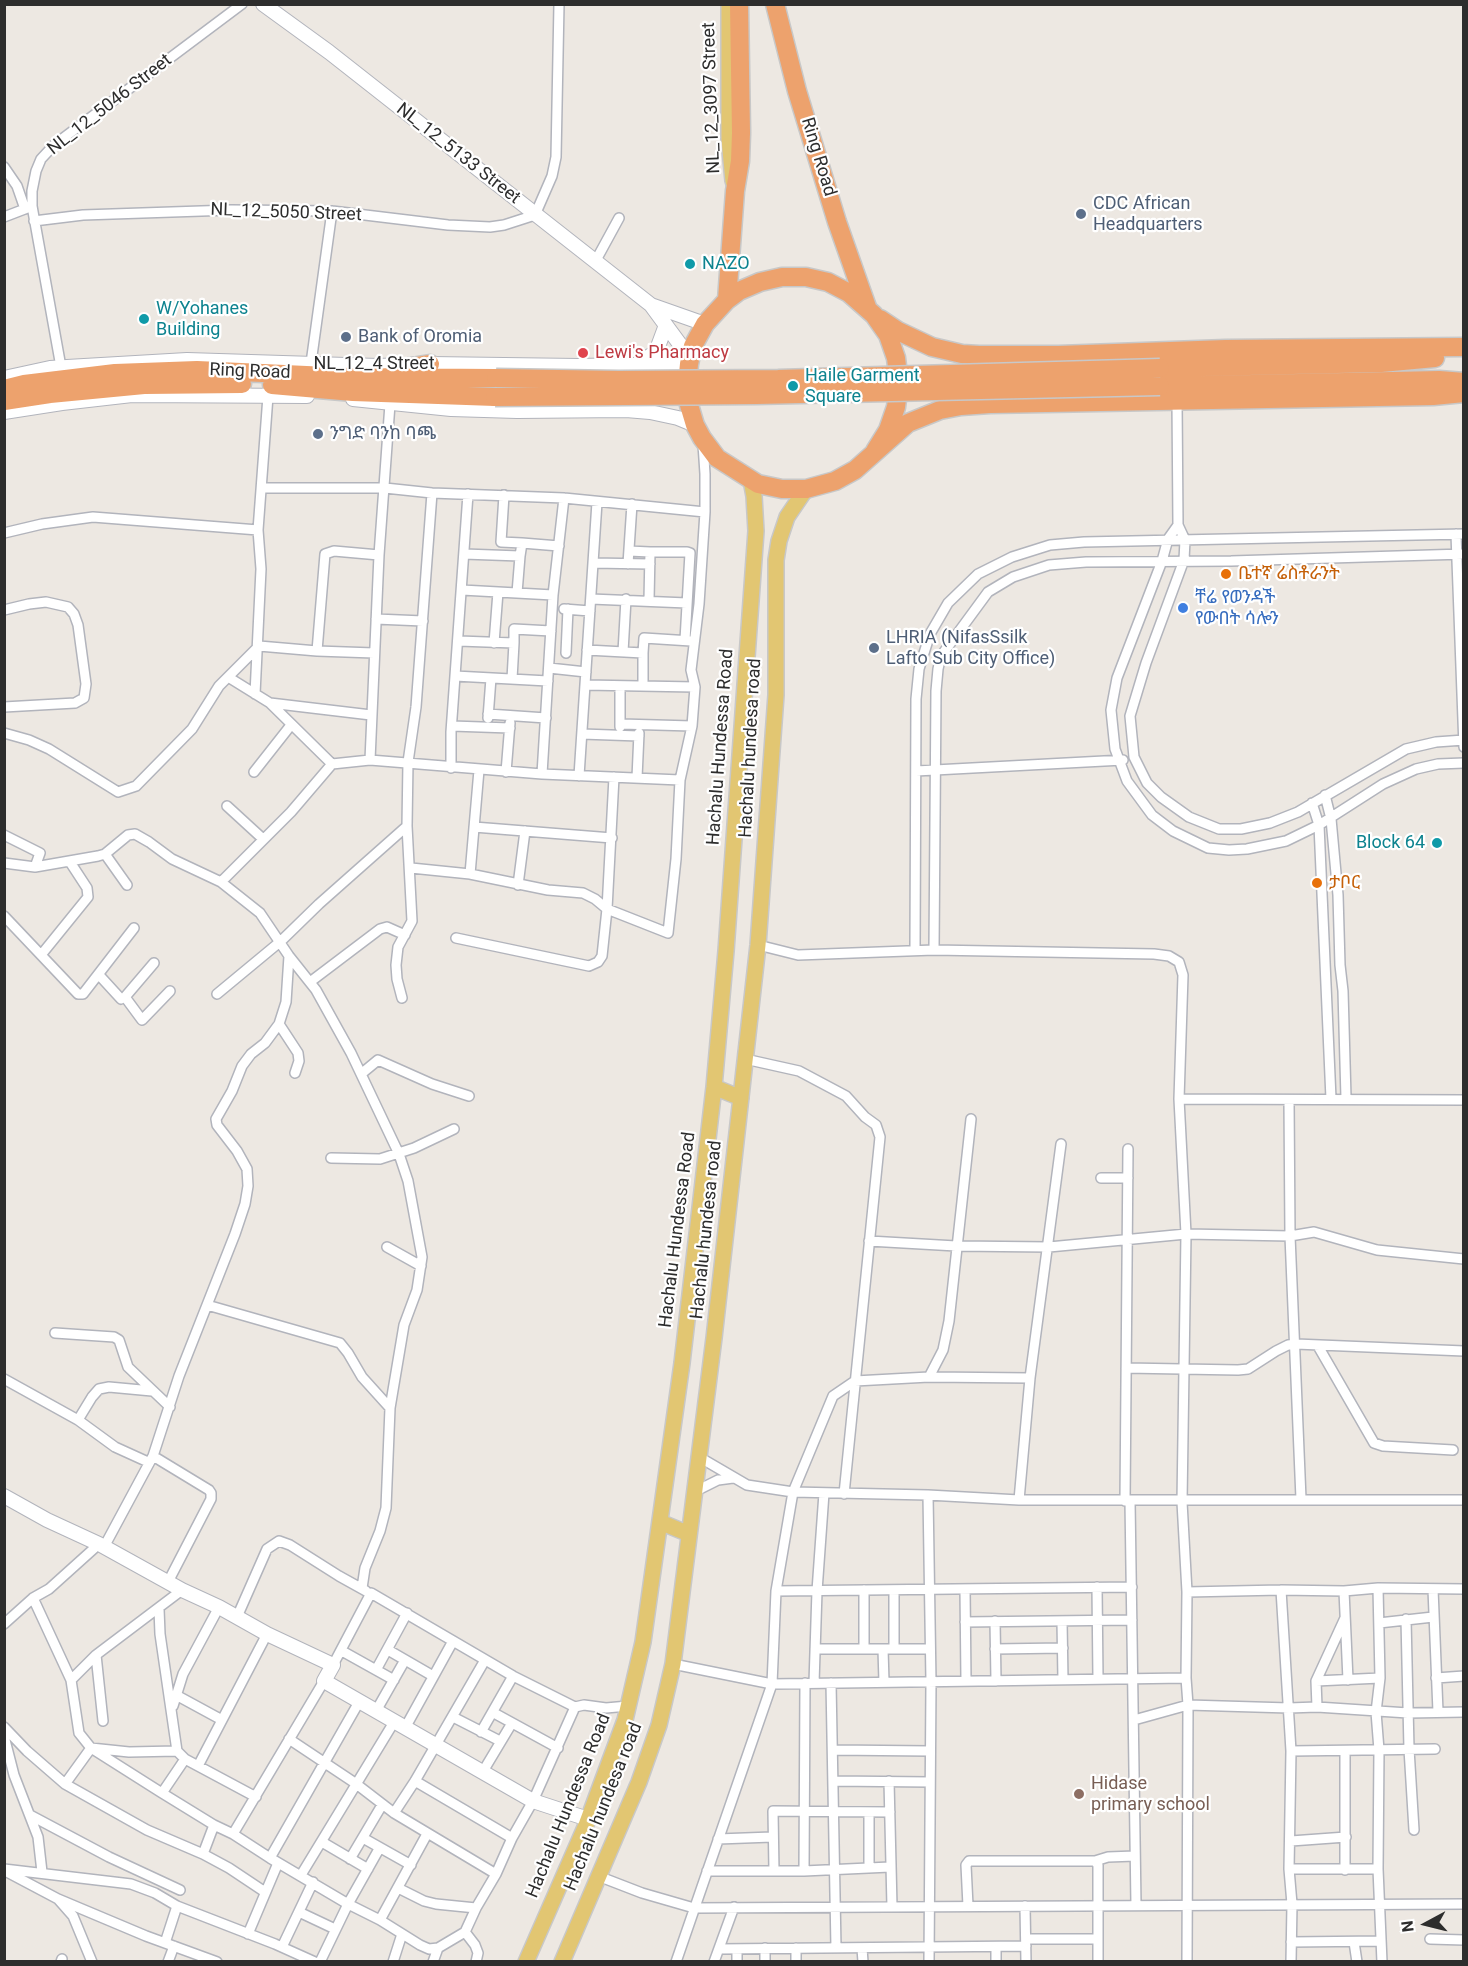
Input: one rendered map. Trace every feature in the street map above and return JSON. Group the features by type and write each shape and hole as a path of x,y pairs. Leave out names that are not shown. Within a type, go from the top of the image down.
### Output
{"highway":[{"path":"727,300 735,191 740,161 739,4"},
{"name":"Ring Road","path":"775,4 797,91 837,222 871,311"},
{"path":"1464,347 1226,349 1059,355 962,354 932,348 897,331 849,293 828,282 806,277 782,277 760,282 739,291 727,300 705,324 689,361 687,384 689,405 699,432 717,458 758,484 782,489 806,489 843,478 908,423 939,410 990,404 1433,396 1464,393"},
{"path":"871,311 888,335 899,383 891,423 875,451"},
{"path":"1160,377 1464,356"},
{"path":"352,384 430,364"},
{"name":"Ring Road","path":"4,388 83,376 197,370 495,398 906,393 1160,377"},
{"path":"1160,377 1464,382"},
{"name":"Ring Road","path":"4,401 94,388 197,383 352,384 496,378 619,380 1160,377"},
{"path":"352,384 428,406"}],"main road":[{"name":"NL_12_3097 Street","path":"729,4 729,139 735,191"},
{"name":"Hachalu Hundessa Road","path":"526,1962 588,1819 625,1720 643,1642 682,1364 714,1087 756,531 751,480"},
{"name":"Hachalu hundesa road","path":"562,1962 639,1782 659,1725 673,1664 758,945 776,695 779,541 787,517 806,489"},
{"path":"714,1087 741,1098"},
{"path":"660,1522 689,1533"}],"street":[{"name":"NL_12_5046 Street","path":"28,207 41,159 54,145 242,4"},
{"name":"NL_12_5133 Street","path":"263,4 329,52 651,305"},
{"path":"536,215 552,176 556,157 559,4"},
{"path":"4,167 17,186 34,221 61,367"},
{"path":"4,216 28,207"},
{"name":"NL_12_5050 Street","path":"34,221 82,215 219,210 332,211 475,227 504,225 536,215"},
{"path":"311,363 332,211"},
{"path":"595,262 619,219"},
{"path":"651,305 705,324"},
{"path":"651,305 689,361"},
{"path":"636,365 656,352 666,326"},
{"name":"NL_12_4 Street","path":"4,378 61,367 188,360 378,366 430,364 578,366 689,361"},
{"path":"4,412 132,395 334,398 390,404 517,411 626,410 671,416 699,432 705,474 699,604 690,641"},
{"path":"255,694 261,569 258,530 268,396"},
{"path":"1177,401 1178,525 1185,540 1184,560 1146,663 1130,716 1134,757 1147,783 1161,797 1189,817 1218,829 1241,829 1270,823 1298,812 1407,749 1436,742 1463,740"},
{"path":"370,760 379,555 390,404"},
{"path":"262,488 385,488 432,493 564,498 705,512"},
{"path":"402,998 397,979 398,947 412,921 407,826 408,762 416,707 432,493"},
{"path":"451,768 468,494"},
{"path":"499,555 504,495"},
{"path":"542,774 551,631 564,498"},
{"path":"579,776 597,502"},
{"path":"628,564 632,504"},
{"path":"4,533 42,524 93,517 258,530"},
{"path":"1178,525 1168,539 1113,695 1112,720 1115,749 1127,781 1152,815 1173,831 1208,848 1247,849 1286,841 1331,819 1383,784 1416,769 1438,764 1464,763"},
{"path":"915,950 916,699 923,652 930,634 948,603 974,577 1012,557 1050,545 1168,539 1460,534 1464,747"},
{"path":"501,542 559,546"},
{"path":"517,593 522,543"},
{"path":"317,651 325,554 334,551 379,555"},
{"path":"411,868 470,874 518,885 583,893 607,909 668,933 676,859 680,780 692,726 695,687 691,670 687,603 690,553 629,551"},
{"path":"649,600 650,552"},
{"path":"464,554 520,556"},
{"path":"934,950 936,691 941,656 988,592 1013,577 1049,565 1086,562 1460,554"},
{"path":"593,563 650,564"},
{"path":"974,577 988,592"},
{"path":"462,590 554,596"},
{"path":"494,643 498,592"},
{"path":"591,599 687,603"},
{"path":"623,652 626,599"},
{"path":"4,610 46,602 68,607 74,614 78,625 86,684 84,698 75,703 4,707"},
{"path":"553,609 590,611"},
{"path":"566,652 568,609"},
{"path":"376,619 423,621"},
{"path":"495,627 551,631"},
{"path":"512,679 514,628"},
{"path":"624,636 690,641"},
{"path":"643,686 644,638"},
{"path":"459,641 514,643"},
{"path":"4,733 49,749 118,792 136,786 192,729 219,686 259,646 374,653"},
{"path":"587,650 643,653"},
{"path":"549,668 586,672"},
{"path":"455,676 548,681"},
{"path":"228,677 270,703 332,764"},
{"path":"488,727 491,678"},
{"path":"585,685 695,687"},
{"path":"619,736 620,686"},
{"path":"270,703 371,715"},
{"path":"488,714 546,718"},
{"path":"506,772 511,716"},
{"path":"621,724 692,726"},
{"path":"254,772 291,725"},
{"path":"637,778 640,725"},
{"path":"452,726 510,728"},
{"path":"582,734 639,736"},
{"path":"916,771 1119,761 1134,757"},
{"path":"221,882 291,812 332,764 370,760 506,772 680,780"},
{"path":"470,874 479,770"},
{"path":"456,938 589,966 598,962 602,956 607,909 614,777"},
{"path":"1325,795 1331,819 1343,991 1346,1098"},
{"path":"1312,803 1319,825 1331,1099"},
{"path":"227,806 263,839"},
{"path":"217,994 281,941 407,826"},
{"path":"474,827 612,838"},
{"path":"518,885 525,831"},
{"path":"4,863 35,867 70,862 105,854 122,838 135,834 172,859 221,882 260,913 281,941 316,990 361,1074 399,1154 408,1181 422,1257 417,1290 404,1325 390,1408 386,1508 365,1568 362,1588"},
{"path":"4,835 40,853 35,867"},
{"path":"105,854 127,885"},
{"path":"41,955 88,897 87,888 70,862"},
{"path":"4,916 78,994 83,994 134,928"},
{"path":"310,982 380,929 387,927 405,935"},
{"path":"758,945 798,955 915,950 1154,954 1169,956 1179,962 1183,975 1179,1099 1186,1234 1182,1368 1182,1502 1187,1592 1187,1962"},
{"path":"4,1624 33,1598 49,1589 102,1545 150,1459 179,1376 245,1204 248,1186 247,1169 237,1151 217,1125 216,1119 232,1092 242,1066 251,1054 266,1043 279,1024 286,1002 290,956"},
{"path":"99,975 121,999 154,963"},
{"path":"125,997 142,1020 170,991"},
{"path":"279,1024 298,1053 299,1061 295,1073"},
{"path":"746,1059 799,1071 846,1095 865,1117 876,1125 880,1137 844,1494"},
{"path":"361,1074 372,1063 378,1060 384,1061 432,1084 469,1096"},
{"path":"1179,1099 1464,1100"},
{"path":"1289,1100 1290,1236 1301,1499"},
{"path":"929,1377 943,1350 949,1321 972,1119"},
{"path":"331,1158 380,1159 399,1154 454,1129"},
{"path":"1019,1500 1030,1378 1061,1144"},
{"path":"1128,1149 1127,1501 1132,1587 1136,1905"},
{"path":"1101,1178 1128,1178"},
{"path":"869,1241 956,1246 1049,1247 1186,1234 1290,1236 1314,1232 1377,1250 1464,1259"},
{"path":"387,1247 421,1266"},
{"path":"207,1305 312,1337 340,1343 362,1377 390,1408"},
{"path":"55,1333 114,1337 119,1340 128,1366 170,1407"},
{"path":"1126,1368 1248,1369 1276,1351 1296,1344 1464,1351"},
{"path":"1318,1346 1374,1443 1383,1446 1453,1450"},
{"path":"676,1962 772,1683 776,1591 793,1492 833,1396 855,1381 929,1377 1030,1378"},
{"path":"4,1379 78,1420 115,1447 150,1459 209,1490 211,1499 168,1582"},
{"path":"78,1420 99,1389 109,1387 152,1391"},
{"path":"699,1457 747,1485 793,1492 1019,1500 1182,1502 1301,1499 1464,1500"},
{"path":"694,1492 718,1480 733,1478"},
{"path":"804,1871 804,1812 810,1683 815,1649 824,1493"},
{"path":"928,1495 931,1682 929,1962"},
{"path":"4,1496 47,1520 102,1545 267,1634 333,1665"},
{"path":"237,1617 267,1549 279,1541 290,1545 339,1576 407,1612 513,1676 575,1707 584,1705 606,1708 628,1706"},
{"path":"1097,1587 1098,1679"},
{"path":"776,1591 1132,1587"},
{"path":"1187,1592 1281,1590 1344,1592 1378,1588 1464,1588"},
{"path":"1378,1588 1380,1678 1376,1712 1379,1750 1378,1869 1382,1962"},
{"path":"965,1589 966,1681"},
{"path":"1433,1589 1438,1712"},
{"path":"71,1680 96,1656 182,1590"},
{"path":"864,1590 864,1649"},
{"path":"894,1590 894,1649"},
{"path":"1281,1590 1292,1751 1289,1869 1292,1904 1292,1962"},
{"path":"1344,1592 1348,1680"},
{"path":"233,1834 342,1651 371,1593"},
{"path":"33,1598 71,1680 79,1733 91,1748 214,1825 233,1834 348,1904 429,1948 438,1948 465,1932 533,1801 575,1707"},
{"path":"171,1711 183,1674 219,1607"},
{"path":"159,1609 160,1634 177,1751 185,1759 256,1797"},
{"path":"376,1670 407,1612"},
{"path":"1379,1623 1433,1617"},
{"path":"1317,1707 1316,1681 1345,1618"},
{"path":"1406,1619 1409,1749 1414,1830"},
{"path":"965,1622 1132,1620"},
{"path":"995,1621 996,1681"},
{"path":"1062,1621 1063,1680"},
{"path":"198,1766 267,1634"},
{"path":"301,1875 356,1783 400,1725 453,1641"},
{"path":"995,1649 1063,1648"},
{"path":"815,1649 930,1649"},
{"path":"883,1649 884,1682"},
{"path":"388,1650 433,1676"},
{"path":"342,1651 394,1680"},
{"path":"96,1656 103,1721"},
{"path":"376,1711 405,1660"},
{"path":"394,1813 485,1660"},
{"path":"673,1664 772,1683 1186,1678"},
{"path":"482,1732 513,1676"},
{"path":"1436,1678 1464,1676"},
{"path":"1316,1681 1380,1678"},
{"path":"324,1680 533,1801 588,1819"},
{"path":"831,1683 836,1948"},
{"path":"176,1695 222,1720"},
{"path":"248,1934 265,1892 274,1860 324,1763 359,1702"},
{"path":"1134,1720 1188,1705 1317,1707 1408,1713 1464,1712"},
{"path":"494,1713 558,1748"},
{"path":"453,1717 500,1741"},
{"path":"482,1773 512,1723"},
{"path":"4,1727 27,1751 65,1784 147,1830 230,1868 265,1892"},
{"path":"4,1736 14,1775 38,1837 42,1872"},
{"path":"289,1739 356,1783 394,1813 496,1874"},
{"path":"91,1748 129,1752 177,1751"},
{"path":"65,1784 91,1748"},
{"path":"1292,1751 1435,1749"},
{"path":"833,1750 930,1751"},
{"path":"1345,1751 1346,1870"},
{"path":"162,1793 185,1759"},
{"path":"415,1781 512,1838"},
{"path":"833,1781 930,1782"},
{"path":"889,1781 892,1906"},
{"path":"350,1859 382,1805"},
{"path":"774,1871 773,1811 890,1812"},
{"path":"869,1812 869,1868"},
{"path":"30,1815 109,1857 180,1890"},
{"path":"203,1854 214,1825"},
{"path":"380,1920 427,1834"},
{"path":"718,1839 772,1837"},
{"path":"1291,1841 1346,1837"},
{"path":"363,1838 411,1865"},
{"path":"322,1842 368,1869"},
{"path":"4,1870 42,1872 131,1884 155,1893 177,1906 282,1947 304,1960 317,1962 379,1849"},
{"path":"968,1906 966,1865 969,1861 1095,1861 1108,1857 1135,1856"},
{"path":"1095,1861 1098,1865 1098,1962"},
{"path":"707,1871 804,1871 890,1867"},
{"path":"1289,1869 1378,1869"},
{"path":"4,1870 58,1899 218,1962"},
{"path":"598,1876 642,1893 694,1908 1464,1904"},
{"path":"282,1947 313,1882"},
{"path":"398,1888 430,1903 476,1908"},
{"path":"58,1899 73,1916 94,1961"},
{"path":"168,1962 169,1944 177,1906"},
{"path":"1025,1906 1026,1962"},
{"path":"714,1962 734,1908"},
{"path":"298,1912 335,1929"},
{"path":"465,1932 475,1944 478,1953 476,1962"},
{"path":"393,1962 402,1934"},
{"path":"719,1948 996,1947 1098,1939"},
{"path":"1430,1939 1464,1940"},
{"path":"1291,1941 1381,1941"},
{"path":"1354,1942 1357,1962"},
{"path":"996,1947 996,1962"},
{"path":"433,1962 438,1948"},
{"path":"765,1948 765,1962"},
{"path":"796,1948 796,1962"},
{"path":"862,1948 863,1962"},
{"path":"736,1949 736,1962"}],"place":[{"name":"CDC African Headquarters","path":"1081,214"},
{"name":"NAZO","path":"690,264"},
{"name":"W/Yohanes Building","path":"144,319"},
{"name":"Bank of Oromia","path":"346,337"},
{"name":"Lewi's Pharmacy","path":"583,353"},
{"name":"Haile Garment Square","path":"793,386"},
{"name":"ንግድ ባንከ ባጫ","path":"318,434"},
{"name":"ቤተኛ ሬስቶራንት","path":"1226,574"},
{"name":"ቸሬ የወንዳች የውበት ሳሎን","path":"1183,608"},
{"name":"LHRIA (NifasSsilk Lafto Sub City Office)","path":"874,648"},
{"name":"Block 64","path":"1437,843"},
{"name":"ታቦር","path":"1317,883"},
{"name":"Hidase primary school","path":"1079,1794"}]}
